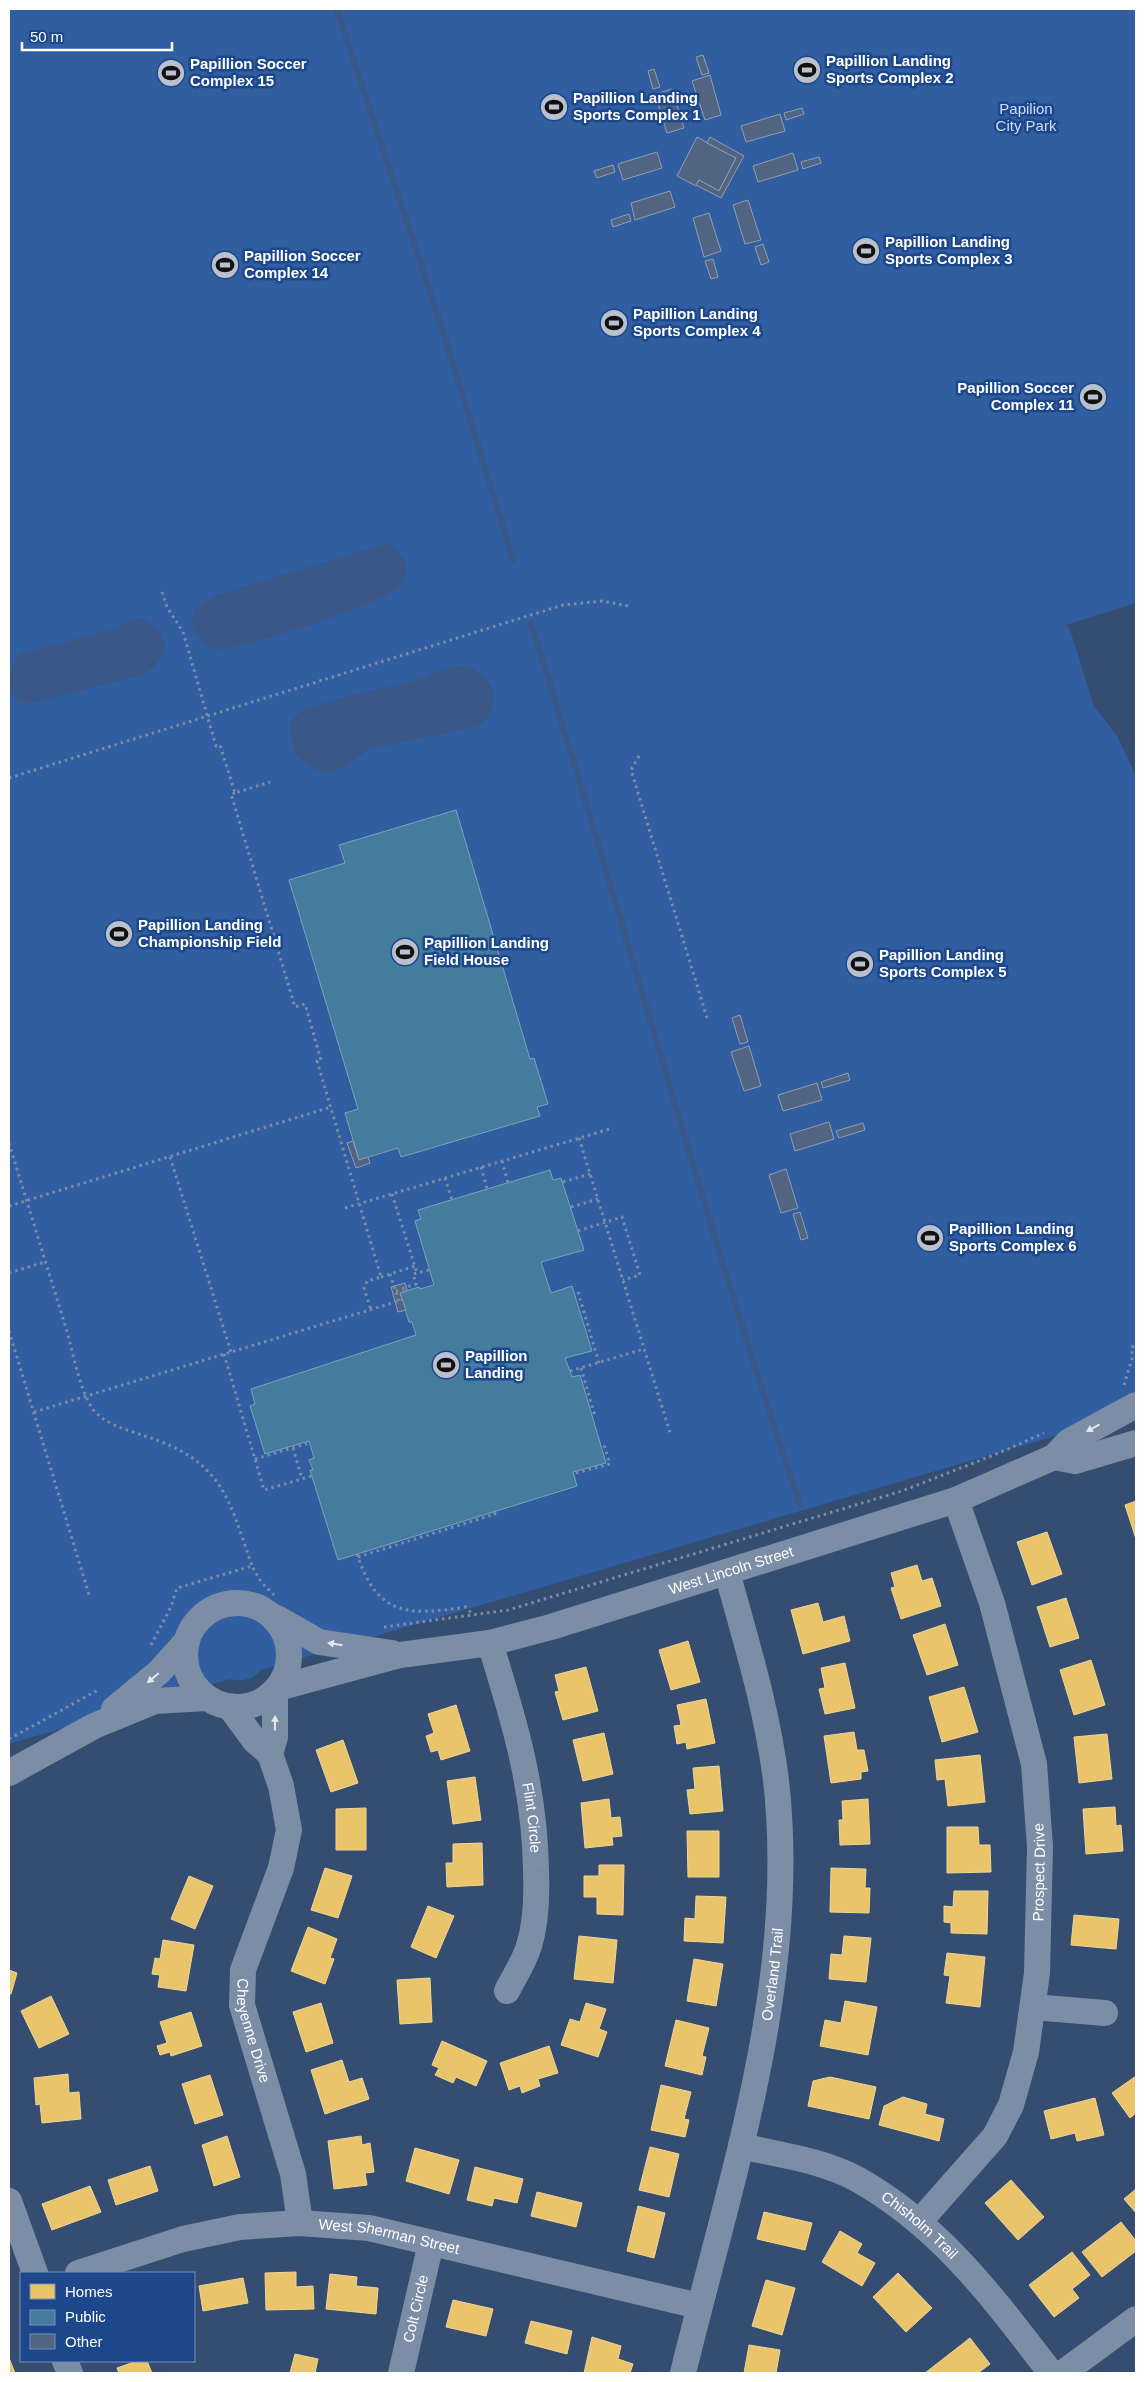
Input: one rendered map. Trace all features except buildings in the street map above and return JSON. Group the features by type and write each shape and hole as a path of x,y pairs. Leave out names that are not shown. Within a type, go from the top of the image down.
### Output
{"street":[{"name":"West Lincoln Street","path":"277,1690 400,1655 490,1643 552,1627 956,1500 1054,1458 1068,1442 1130,1396"},
{"name":"West Lincoln Street","path":"1054,1458 1075,1461 1136,1443"},
{"name":"Prospect Drive","path":"920,2221 995,2136 1011,2105 1026,2052 1037,1973 1040,1847 1034,1764 992,1603 956,1500"},
{"name":"Overland Trail","path":"683,2373 741,2146 765,2030 777,1939 780,1848 776,1780 757,1682 727,1572"},
{"path":"94,1726 159,1672 186,1642 198,1621 218,1607 242,1603 278,1609 288,1642 290,1655 288,1667 277,1690 275,1737 270,1754"},
{"name":"West Lincoln Street","path":"278,1609 319,1642 400,1655"},
{"path":"186,1642 186,1667 197,1690 218,1703"},
{"name":"Flint Circle","path":"490,1643 516,1727 530,1787 536,1845 537,1898 529,1947 507,1991"},
{"path":"9,1773 94,1726 155,1701 255,1705 277,1690"},
{"name":"Cheyenne Drive","path":"218,1703 270,1754 281,1786 289,1830 281,1868 243,1970 242,2005 293,2174 300,2222"},
{"path":"1033,2007 1105,2013"},
{"name":"Chisholm Trail","path":"741,2146 805,2160 856,2179 920,2221 969,2269 1051,2373"},
{"path":"9,2202 35,2272"},
{"name":"West Sherman Street","path":"81,2272 183,2239 240,2227 300,2222 369,2228 699,2306"},
{"name":"Colt Circle","path":"401,2373 431,2243"},
{"path":"1063,2373 1136,2318"}],"path":[{"path":"162,592 167,607 183,632 216,746 220,744 235,793"},
{"path":"9,778 563,605 602,601 628,606"},
{"path":"639,756 631,770 708,1021"},
{"path":"270,782 231,794 295,1007 305,1004 321,1060 317,1061 381,1277"},
{"path":"9,1206 331,1107"},
{"path":"345,1208 613,1128"},
{"path":"579,1138 671,1436"},
{"path":"9,1143 92,1408 103,1418 122,1428 183,1450 204,1466 219,1484 232,1506 252,1566 278,1609"},
{"path":"170,1157 231,1352"},
{"path":"502,1161 508,1183"},
{"path":"481,1167 487,1189"},
{"path":"563,1182 590,1174"},
{"path":"445,1178 452,1200"},
{"path":"392,1194 417,1273"},
{"path":"571,1207 598,1199"},
{"path":"578,1231 622,1217 640,1275 623,1280"},
{"path":"9,1273 45,1262"},
{"path":"371,1310 364,1288 367,1281 415,1266"},
{"path":"396,1291 416,1284 413,1274 429,1270"},
{"path":"34,1412 401,1301 390,1274"},
{"path":"578,1292 599,1362"},
{"path":"9,1331 90,1598"},
{"path":"1130,1396 1132,1347 1136,1346"},
{"path":"570,1371 644,1349"},
{"path":"224,1354 264,1490 312,1476"},
{"path":"581,1368 584,1384 595,1416 593,1417"},
{"path":"380,1627 508,1610 902,1491 999,1453 1053,1429"},
{"path":"255,1459 309,1443"},
{"path":"576,1474 610,1464 604,1445"},
{"path":"293,1448 302,1479"},
{"path":"473,1615 471,1610 466,1607 422,1612 395,1607 386,1603 368,1581 358,1555 495,1514 494,1512"},
{"path":"149,1647 172,1607 177,1588 252,1566"},
{"path":"9,1738 108,1685"}],"green space":[{"name":"Papillion Landing","path":"9,9 1136,9 1136,603 1066,625 1070,630 1094,706 1117,736 1136,776 1136,1412 261,1670 247,1679 229,1679 9,1744"}],"shaded area":[{"path":"390,544 402,557 406,567 405,578 402,584 392,592 372,602 285,633 219,649 209,646 201,640 193,627 191,622 197,607 217,595 381,545"},
{"path":"139,618 149,622 162,634 165,644 164,651 155,666 144,674 43,701 25,703 14,697 11,692 10,679 13,665 19,654 96,634"},
{"path":"465,666 484,677 490,684 493,692 492,709 478,726 368,749 349,764 329,774 316,770 298,757 290,730 293,719 306,710 337,699 421,679 446,668"}],"waterway":[{"path":"337,9 445,338 513,560"},
{"path":"531,623 696,1175 800,1505"}],"place":[{"name":"Papillion Landing Sports Complex 2","path":"807,70"},
{"name":"Papillion Soccer Complex 15","path":"171,73"},
{"name":"Papillion Landing Sports Complex 1","path":"554,107"},
{"name":"Papillion Landing Sports Complex 3","path":"866,251"},
{"name":"Papillion Soccer Complex 14","path":"225,265"},
{"name":"Papillion Landing Sports Complex 4","path":"614,323"},
{"name":"Papillion Soccer Complex 11","path":"1093,397"},
{"name":"Papillion Landing Championship Field","path":"119,934"},
{"name":"Papillion Landing Field House","path":"405,952"},
{"name":"Papillion Landing Sports Complex 5","path":"860,964"},
{"name":"Papillion Landing Sports Complex 6","path":"930,1238"},
{"name":"Papillion Landing","path":"446,1365"}],"park label":[{"name":"Papilion City Park","path":"1026,118"}]}
